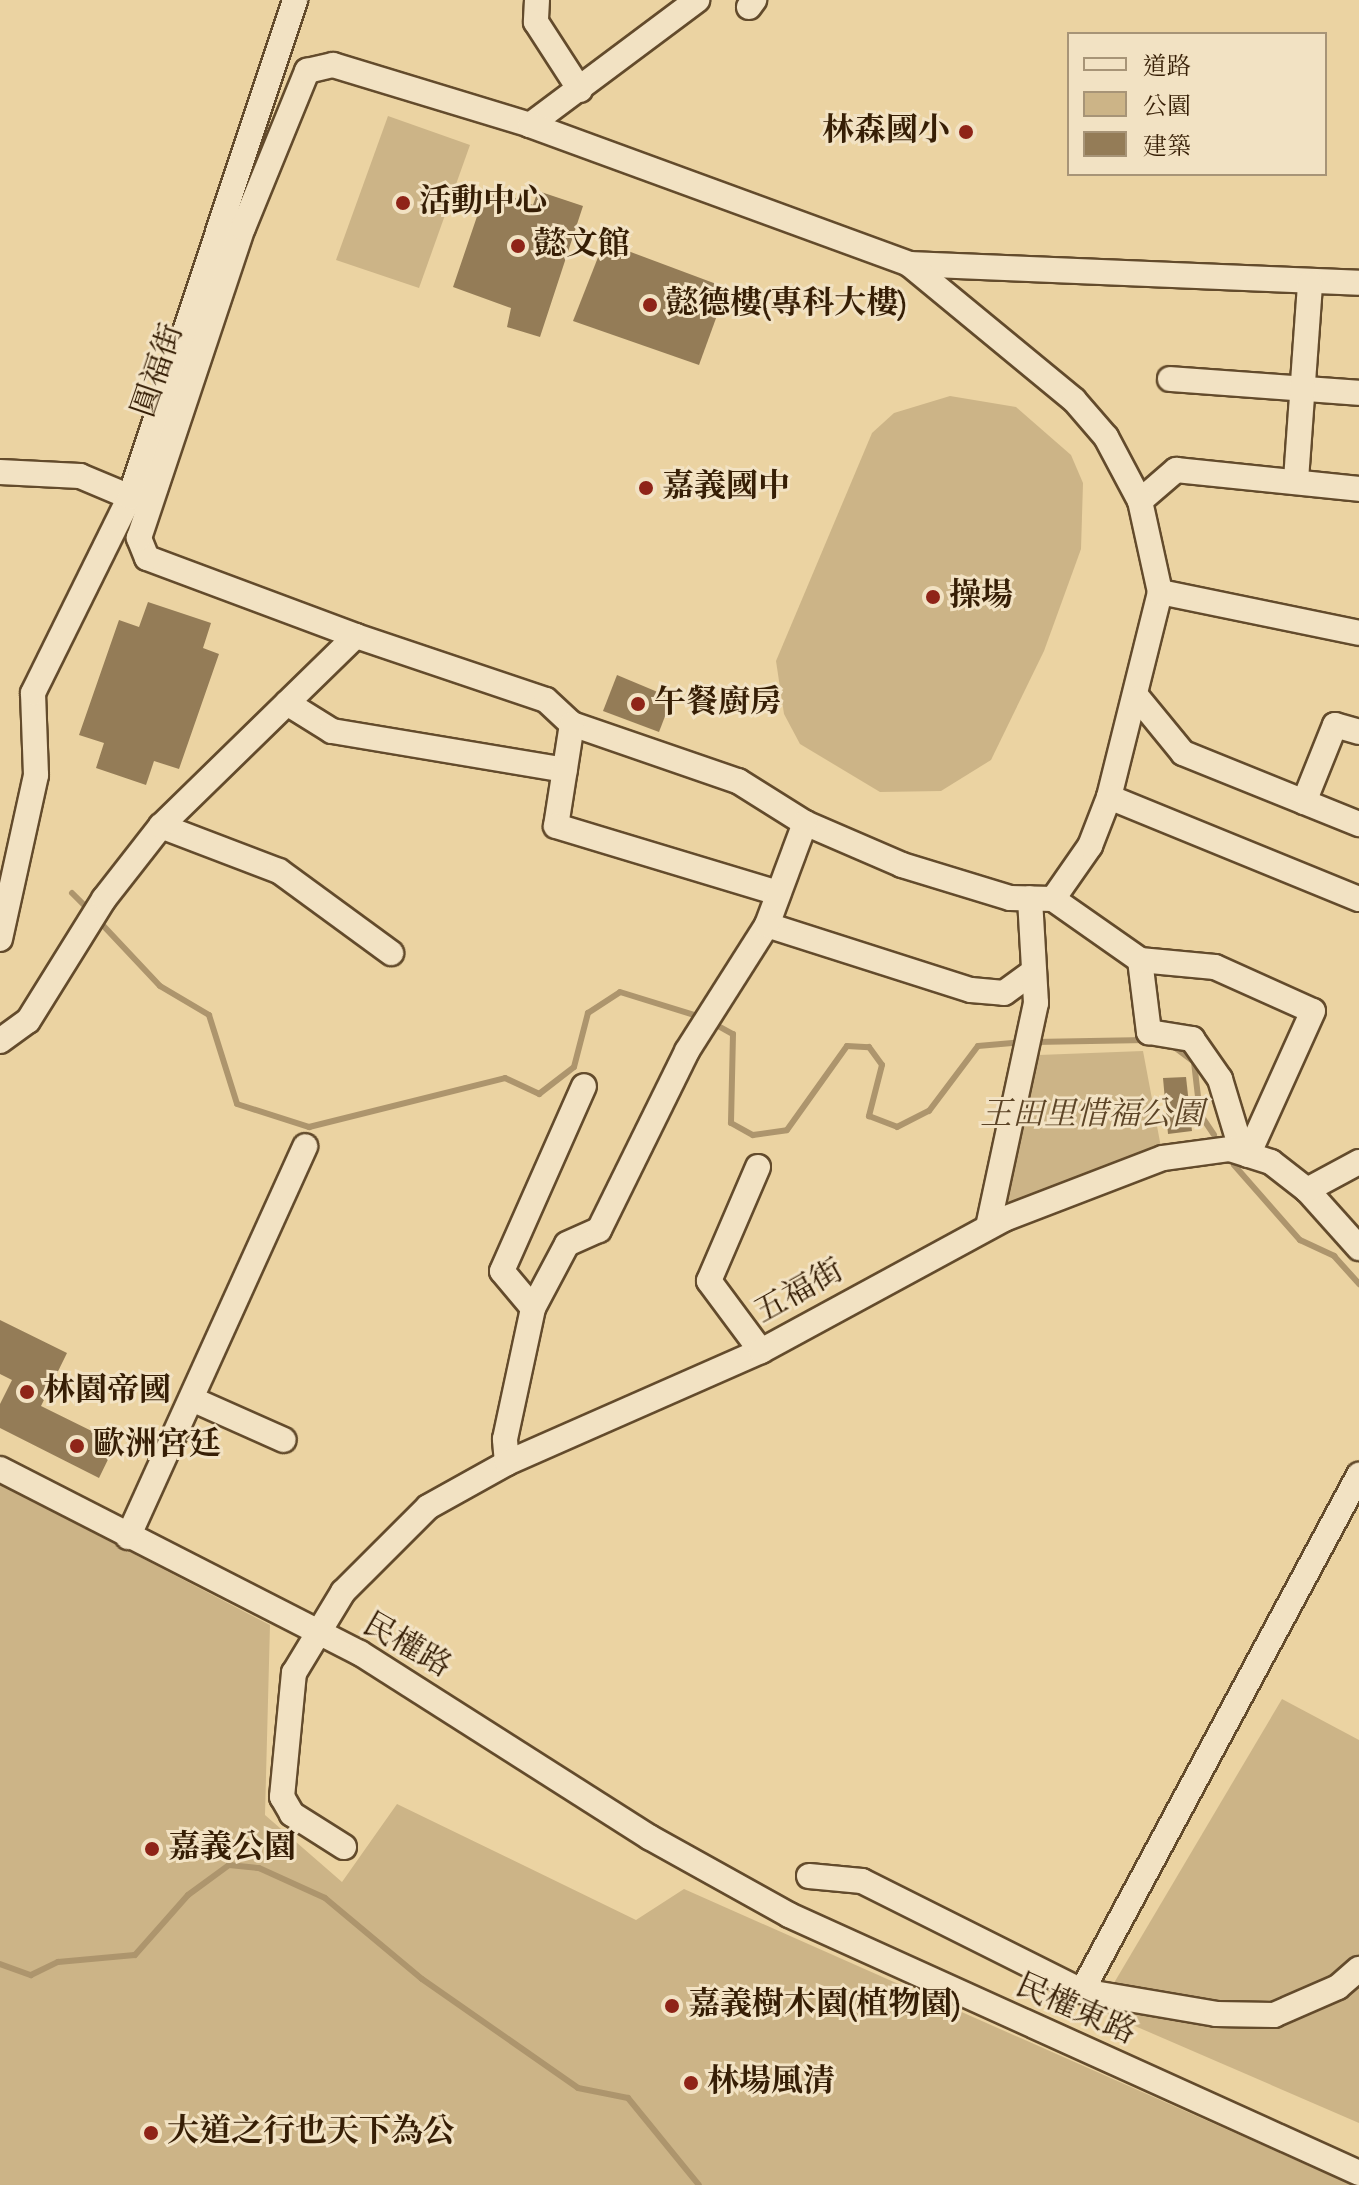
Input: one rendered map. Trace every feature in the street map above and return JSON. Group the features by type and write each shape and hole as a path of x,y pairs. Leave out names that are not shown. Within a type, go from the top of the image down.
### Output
{"street":[{"name":"圓福街","path":"0,939 36,775 33,693 130,497 295,0"},
{"path":"537,0 536,22 580,90"},
{"path":"530,125 697,0"},
{"name":"圓福街","path":"356,636 147,558 139,538 181,410 307,71 333,65 530,125"},
{"path":"530,125 909,264 1359,283"},
{"path":"909,264 1074,400 1106,437 1140,501 1160,592 1138,698 1109,797 1090,846 1041,898 1027,1042 988,1227"},
{"path":"1296,480 1310,283"},
{"path":"1170,379 1359,393"},
{"path":"1140,501 1176,470 1296,480 1359,489"},
{"path":"0,472 80,476 130,497"},
{"path":"1160,592 1359,633"},
{"path":"0,1041 28,1021 104,899 161,826 356,636 546,700 572,724 738,781 805,823 902,865 1041,898 1140,960 1215,967 1313,1011 1245,1153"},
{"path":"1138,698 1183,753 1359,824"},
{"path":"287,703 332,731 565,770"},
{"path":"572,724 556,826 778,893"},
{"path":"1304,802 1335,725 1359,732"},
{"path":"1109,797 1359,899"},
{"path":"507,1463 505,1439 533,1308 567,1244 599,1230 706,1020 767,925 805,823"},
{"path":"161,826 279,871 391,953"},
{"path":"767,925 971,990 1004,993 1034,971"},
{"path":"1140,960 1149,1032 1192,1039 1220,1079 1245,1153"},
{"path":"533,1308 502,1271 584,1086"},
{"path":"128,1537 194,1400 305,1146"},
{"name":"五福街","path":"344,1847 292,1814 282,1797 294,1673 343,1592 428,1507 507,1463 761,1351 988,1227 1163,1158 1245,1153 1271,1162 1307,1190 1359,1248"},
{"path":"1307,1190 1359,1162"},
{"path":"758,1167 709,1281 761,1351"},
{"path":"194,1400 284,1440"},
{"name":"民權路","path":"0,1469 316,1633 767,1904"},
{"path":"1082,1991 1359,1475"},
{"path":"809,1876 862,1881 1082,1991 1216,2014 1274,2015 1338,1987 1359,1969"},
{"name":"民權東路","path":"767,1904 1359,2173"}],"green space":[{"name":"活動中心","path":"388,116 470,145 419,288 336,260"},
{"name":"操場","path":"950,396 1016,407 1071,455 1083,483 1081,549 1044,651 991,760 941,791 880,792 800,744 784,714 776,661 872,433 894,413"},
{"name":"王田里惜福公園","path":"1143,1051 1163,1158 1004,1219 1039,1055"},
{"path":"0,1484 270,1625 265,1815 342,1882 397,1804 636,1920 684,1889 1352,2185 0,2185"},
{"path":"1282,1699 1359,1740 1359,2123 1098,2010"}],"building":[{"name":"懿文館","path":"487,187 533,205 538,191 583,206 540,337 507,327 511,308 453,287"},
{"name":"懿德樓(專科大樓)","path":"604,242 727,288 699,365 573,321"},
{"path":"148,602 211,623 203,648 219,654 179,769 154,761 146,785 96,768 104,743 79,735 119,620 139,627"},
{"name":"午餐廚房","path":"617,675 672,698 659,732 603,711"},
{"path":"1186,1077 1192,1131 1168,1134 1163,1078"},
{"path":"0,1320 67,1353 41,1406 116,1443 99,1478 0,1428 0,1404 12,1380 0,1374"}],"waterway":[{"path":"72,893 90,911"},
{"path":"97,919 160,986 209,1015 237,1104 309,1127 505,1078 539,1094 574,1067 588,1013 620,992 701,1017"},
{"path":"711,1022 733,1034 731,1123 753,1135 787,1130 847,1046 869,1047 882,1065 869,1116 897,1127 929,1111 978,1046 1023,1042"},
{"path":"1034,1042 1147,1040"},
{"path":"1173,1046 1194,1062 1200,1114 1214,1135"},
{"path":"1234,1165 1300,1240 1334,1256 1359,1284"},
{"path":"0,1964 31,1975 58,1962 135,1955 188,1895 229,1865 259,1868 325,1898 422,1979 578,2088 628,2098 699,2185"}],"place":[{"name":"林森國小","path":"966,132"},
{"name":"活動中心","path":"403,203"},
{"name":"懿文館","path":"518,246"},
{"name":"懿德樓(專科大樓)","path":"650,305"},
{"name":"嘉義國中","path":"646,488"},
{"name":"操場","path":"933,597"},
{"name":"午餐廚房","path":"638,704"},
{"name":"林園帝國","path":"27,1392"},
{"name":"歐洲宮廷","path":"77,1446"},
{"name":"嘉義公園","path":"152,1849"},
{"name":"嘉義樹木園(植物園)","path":"672,2006"},
{"name":"林場風清","path":"691,2083"},
{"name":"大道之行也天下為公","path":"151,2133"}]}
